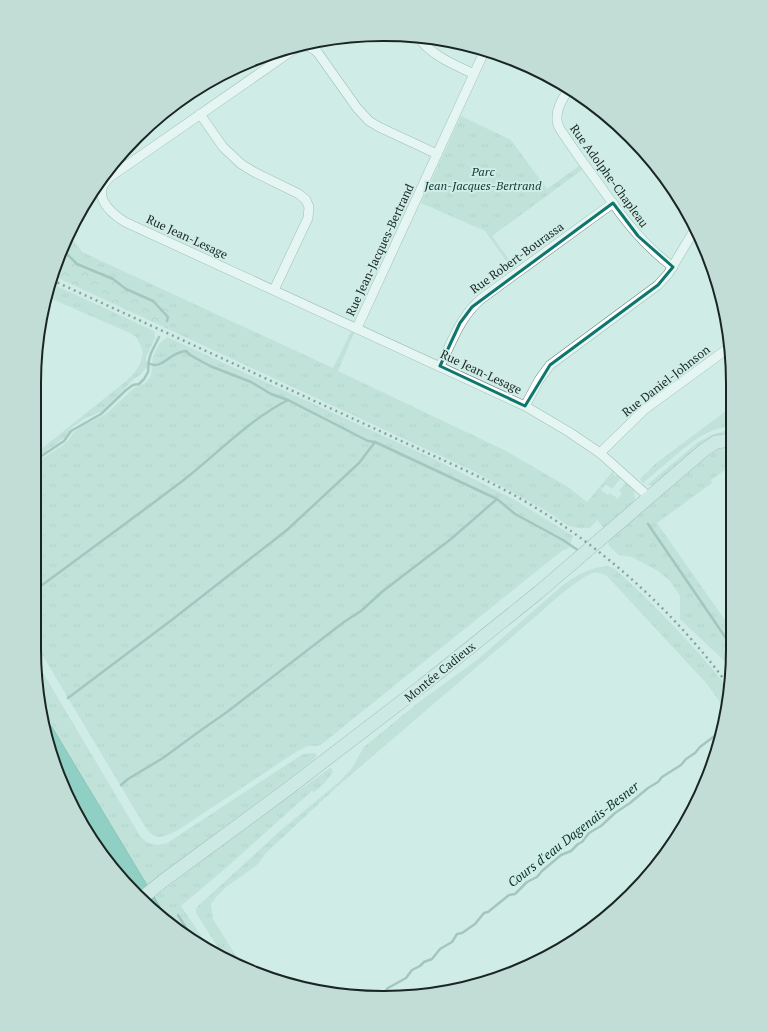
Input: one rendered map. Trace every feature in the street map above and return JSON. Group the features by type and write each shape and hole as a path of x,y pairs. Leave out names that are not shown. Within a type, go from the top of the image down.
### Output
{"highway":[{"path":"57,752 140,890"}],"street":[{"path":"424,44 440,57 474,74"},
{"name":"Rue Jean-Lesage","path":"313,49 318,53 357,108 370,121 379,127 437,154"},
{"name":"Rue Jean-Lesage","path":"110,178 284,56"},
{"name":"Rue Jean-Jacques-Bertrand","path":"357,328 482,56"},
{"name":"Rue Adolphe-Chapleau","path":"566,94 557,114 558,126 612,203 632,228 647,246 672,267"},
{"path":"200,114 223,147 241,164 299,194 308,203 310,211 308,218 274,290"},
{"name":"Rue Jean-Lesage","path":"101,190 102,199 111,211 125,222 525,406 570,432 600,453 649,497"},
{"name":"Rue Robert-Bourassa","path":"440,366 462,319 476,303 612,203"},
{"path":"525,406 539,380 550,365 658,285 668,274 692,234"},
{"name":"Rue Daniel-Johnson","path":"600,453 645,409 724,351"},
{"name":"Montée Cadieux","path":"146,895 422,686 538,592 704,450 716,442 726,441"}],"highlighted area":[{"path":"613,203 638,236 673,267 658,285 550,365 525,406 440,366 460,323 472,307"}],"green space":[{"name":"Parc Jean-Jacques-Bertrand","path":"461,116 511,140 547,189 579,166 582,170 492,236 515,268 512,269 485,231 421,203"},
{"path":"73,239 82,252 333,368 351,332 354,333 338,371 504,450 568,487 587,502 613,471 613,474 616,477 617,475 621,478 612,489 606,484 601,490 608,495 610,493 618,499 622,493 619,491 626,482 634,491 635,499 632,504 604,528 597,520 590,528 577,528 569,526 545,510 473,471 168,329 176,311 100,271 71,259 67,253"},
{"path":"67,253 71,259 100,271 176,311 168,329 58,278"},
{"path":"56,286 154,331 155,338 146,357 147,367 140,375 134,379 102,411 86,418 72,427 65,437 41,454 41,449 126,381 135,372 140,364 143,354 136,337 52,299"},
{"path":"167,337 436,460 513,499 573,536 569,548 562,551 543,566 322,744 317,746 308,746 296,752 178,830 159,837 152,834 144,825 41,653 41,459 63,445 73,433 82,426 106,414 134,388 145,383 151,376 153,356 160,343"},
{"path":"726,411 726,426 711,431 698,438 643,483 640,479 655,464"},
{"path":"726,431 726,434 720,435 656,483 647,485 698,442"},
{"path":"726,448 726,471 725,470 711,480 712,483 657,523 726,621 725,662 680,619 680,596 670,581 658,571 632,557 619,555 609,546 608,541 706,455 708,456 718,449"},
{"path":"608,566 615,569 660,612 702,657 724,683 721,704 707,684 607,576 592,573 559,596 339,785 266,853 257,865 226,887 217,896 211,904 213,919 238,959 219,949 196,913 196,908 281,830 339,782 352,768 364,747 419,702 477,660 563,585 584,572"},
{"path":"42,671 140,836 149,843 167,843 303,754 314,753 317,755 314,759 149,887 49,721 44,693"},
{"path":"331,768 333,772 320,788 314,792 312,791 181,906 204,940 162,909 155,897 295,790 298,791"}],"waterway":[{"path":"66,253 77,264 113,279 126,289 153,301 168,317 167,321"},
{"path":"41,456 64,441 71,431 101,414 126,390 133,385 139,384 144,379 148,372 151,353 159,337"},
{"path":"148,363 157,365 175,354 186,351 190,355 210,366 251,382 271,394 288,400 368,441 375,442"},
{"path":"41,586 185,479 260,417 288,400"},
{"path":"68,698 173,619 287,530 359,463 375,442 497,499 451,539 383,591 361,611 344,622 227,712 163,758 128,779 121,785"},
{"path":"497,499 515,514 563,540 579,551"},
{"path":"648,524 726,638"},
{"name":"Cours d'eau Dagenais-Besner","path":"385,991 406,978 412,970 424,962 432,959 440,949 452,942 457,934 462,933 475,924 484,913 488,912 509,895 515,894 527,882 537,877 561,855 571,851 582,842 589,833 601,826 615,813 658,782 662,777 681,765 686,759 714,736"},
{"path":"178,915 186,928"}],"railway":[{"path":"57,282 456,466 521,499 580,537 634,582 684,631 724,680"}]}
